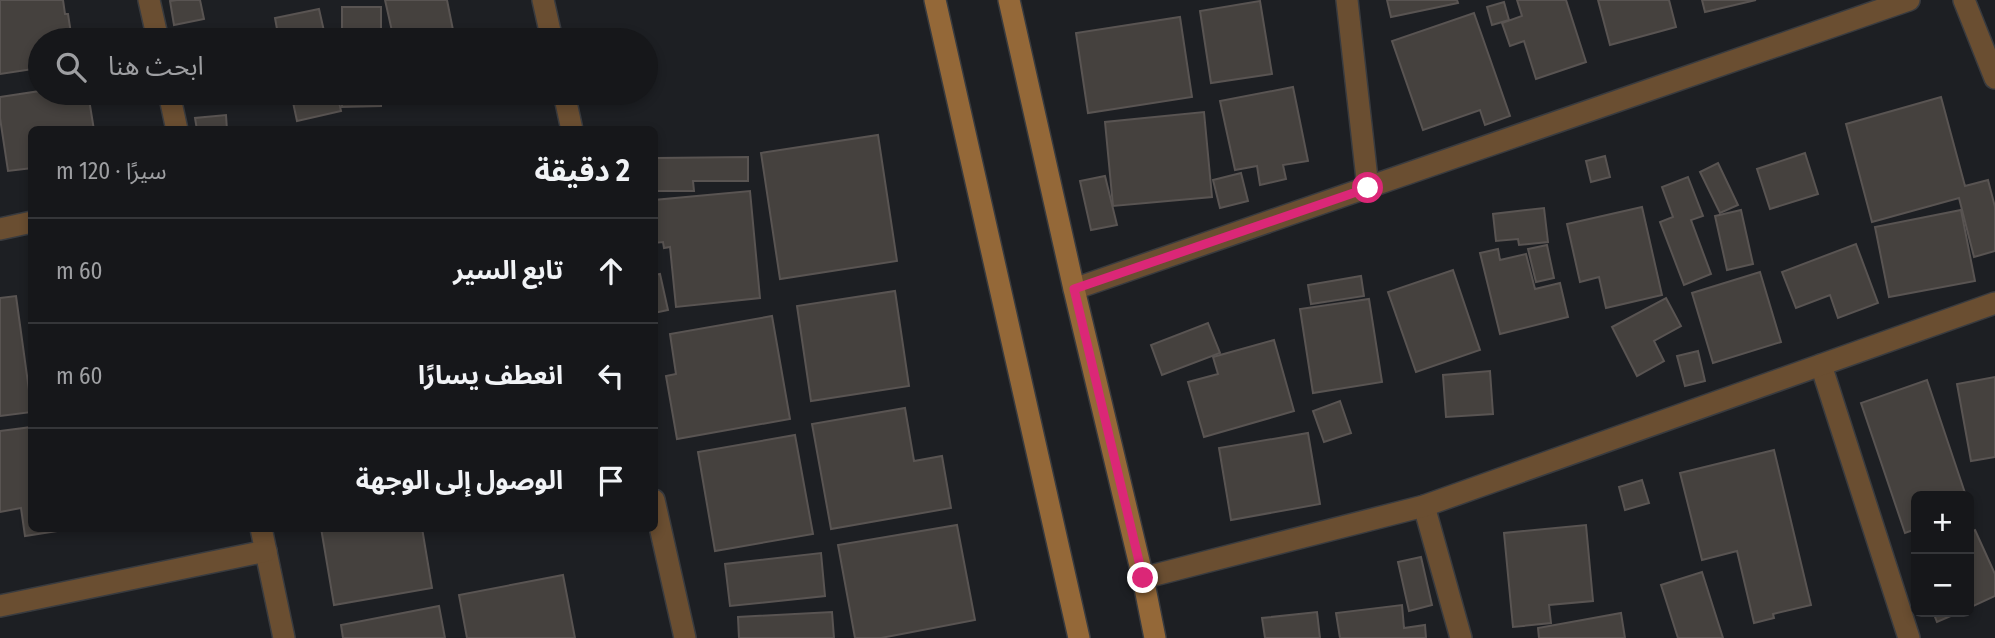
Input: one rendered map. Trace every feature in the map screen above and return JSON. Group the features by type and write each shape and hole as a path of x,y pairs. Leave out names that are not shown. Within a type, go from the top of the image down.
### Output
{"street":[{"path":"149,0 155,28"},
{"path":"544,0 550,28"},
{"path":"935,0 1079,638"},
{"path":"1009,0 1155,638"},
{"path":"1348,0 1368,188"},
{"path":"1074,289 1909,0"},
{"path":"1964,0 1995,78"},
{"path":"172,105 176,126"},
{"path":"567,105 571,126"},
{"path":"0,229 28,223"},
{"path":"1143,578 1424,506 1995,303"},
{"path":"1821,365 1904,637"},
{"path":"1424,506 1461,638"},
{"path":"658,518 685,638"},
{"path":"262,532 284,638"},
{"path":"0,606 266,551"}],"building":[{"path":"0,0 63,0 70,28 28,28 28,70 0,74"},
{"path":"200,0 204,19 174,25 170,1"},
{"path":"385,0 447,0 453,28 391,28"},
{"path":"1387,0 1457,0 1458,3 1391,17"},
{"path":"1517,0 1566,0 1586,62 1536,79 1524,41 1510,46 1502,23 1522,16"},
{"path":"1598,0 1669,0 1676,27 1610,45"},
{"path":"1702,0 1756,0 1705,12"},
{"path":"1260,1 1272,74 1211,83 1200,11"},
{"path":"1504,2 1509,20 1492,25 1487,7"},
{"path":"342,7 381,7 381,28 342,28"},
{"path":"319,9 323,28 277,28 275,18"},
{"path":"1474,13 1510,116 1485,125 1480,110 1423,130 1392,41"},
{"path":"1180,17 1192,97 1088,113 1076,33"},
{"path":"1293,87 1308,161 1283,165 1286,179 1260,185 1257,166 1235,170 1220,101"},
{"path":"28,93 28,105 90,105 93,126 28,126 28,168 8,171 0,118 0,97"},
{"path":"1941,97 1965,186 1988,180 1995,207 1995,251 1974,257 1959,198 1872,222 1846,124"},
{"path":"294,105 340,105 341,111 297,121"},
{"path":"342,105 381,105 381,106"},
{"path":"1204,112 1212,197 1113,206 1105,122"},
{"path":"226,115 227,126 196,126 195,118"},
{"path":"878,135 897,261 780,279 761,153"},
{"path":"1805,153 1818,194 1770,209 1757,169"},
{"path":"1605,156 1610,177 1591,182 1586,161"},
{"path":"748,157 748,181 693,181 694,191 658,191 658,158"},
{"path":"1718,163 1738,205 1720,213 1700,172"},
{"path":"1241,173 1248,201 1220,208 1213,180"},
{"path":"1105,176 1117,225 1091,230 1080,181"},
{"path":"1688,177 1703,216 1691,220 1711,274 1684,285 1660,222 1673,217 1662,187"},
{"path":"750,191 760,298 676,307 670,247 664,248 663,242 658,243 658,200"},
{"path":"1642,207 1662,295 1606,308 1599,277 1580,282 1567,224"},
{"path":"1544,208 1548,242 1519,245 1518,239 1496,241 1493,214"},
{"path":"1741,210 1753,264 1727,270 1715,216"},
{"path":"1961,210 1975,281 1889,297 1875,227"},
{"path":"1856,244 1878,303 1838,318 1830,295 1796,308 1782,272"},
{"path":"1547,245 1554,278 1536,282 1528,249"},
{"path":"1498,249 1500,260 1526,254 1535,289 1560,283 1568,317 1500,334 1480,253"},
{"path":"1453,270 1480,350 1416,372 1388,292"},
{"path":"1760,272 1781,342 1713,363 1692,293"},
{"path":"658,274 668,310 658,312"},
{"path":"1361,276 1364,296 1311,304 1308,285"},
{"path":"895,291 909,386 811,401 797,306"},
{"path":"16,296 28,383 28,412 0,416 0,298"},
{"path":"1666,298 1681,326 1654,341 1664,361 1637,376 1612,327"},
{"path":"1369,299 1382,382 1313,393 1300,309"},
{"path":"772,316 790,419 677,439 666,376 676,374 670,334"},
{"path":"1208,323 1220,353 1162,375 1151,345"},
{"path":"1274,340 1294,411 1204,437 1188,382 1218,374 1213,357"},
{"path":"1698,351 1705,381 1685,386 1677,356"},
{"path":"1490,371 1493,414 1446,417 1443,375"},
{"path":"1995,377 1995,457 1971,461 1957,384"},
{"path":"1927,380 1964,491 1911,491 1911,531 1905,533 1861,403"},
{"path":"1340,401 1351,433 1324,442 1313,411"},
{"path":"905,408 914,461 942,456 951,508 831,529 812,424"},
{"path":"28,428 28,532 51,532 25,536 21,508 0,512 0,431"},
{"path":"1308,433 1320,504 1231,520 1219,448"},
{"path":"795,435 813,534 715,551 698,452"},
{"path":"1774,450 1811,605 1773,614 1774,618 1754,623 1737,551 1702,560 1680,473"},
{"path":"1642,480 1649,503 1625,510 1619,487"},
{"path":"957,525 975,620 881,638 855,638 838,545"},
{"path":"1586,525 1593,601 1549,605 1551,623 1513,627 1504,533"},
{"path":"1974,530 1995,574 1995,596 1974,606 1974,554"},
{"path":"322,532 423,532 432,588 334,605"},
{"path":"821,553 825,596 730,606 725,564"},
{"path":"1421,557 1432,605 1409,611 1398,562"},
{"path":"1702,572 1723,638 1678,638 1661,585"},
{"path":"563,575 575,638 467,638 459,595"},
{"path":"1402,605 1404,628 1425,625 1426,638 1340,638 1336,613"},
{"path":"439,606 445,638 343,638 341,625"},
{"path":"832,612 834,638 739,638 738,617"},
{"path":"1317,612 1320,638 1265,638 1262,618"},
{"path":"1621,613 1625,638 1539,638 1538,628"},
{"path":"1935,617 1948,617 1937,622"}],"route":[{"path":"1143,578 1074,289 1368,188"}]}
